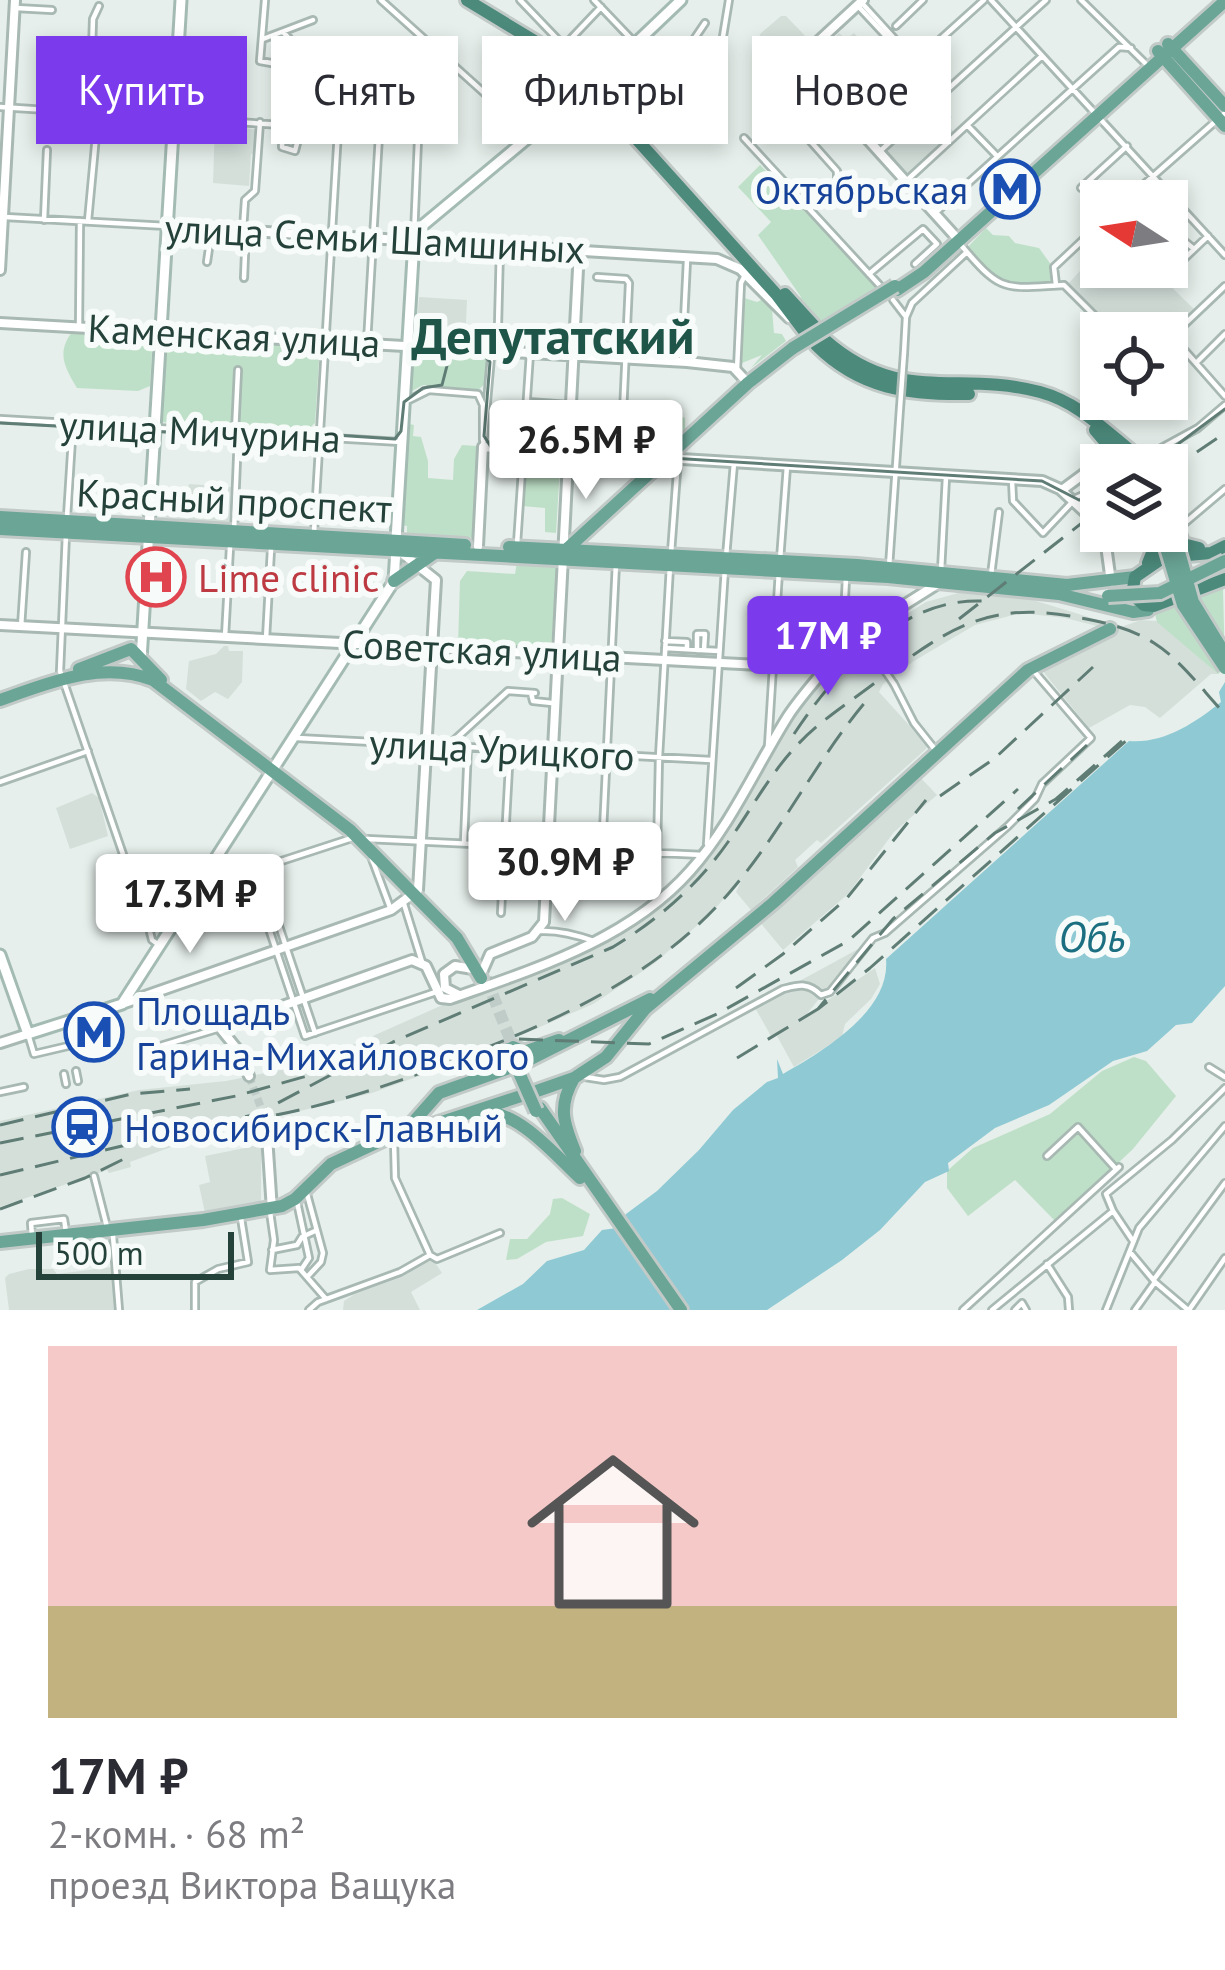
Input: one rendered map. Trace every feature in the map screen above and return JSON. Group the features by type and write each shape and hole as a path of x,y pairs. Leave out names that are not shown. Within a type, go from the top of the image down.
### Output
{"highway":[{"path":"466,0 532,36"},
{"path":"479,0 533,36"},
{"path":"637,144 816,337 848,358 880,375 947,390 1007,386 1053,400 1082,410 1117,444"},
{"path":"1188,546 1221,553"},
{"path":"1154,552 1135,577 1132,593 1151,608 1218,581 1221,553"},
{"path":"1135,577 1164,557 1221,553"}],"main road":[{"path":"177,36 179,0"},
{"path":"644,36 681,0"},
{"path":"1095,112 1221,0"},
{"path":"563,552 647,475 677,459 688,437 748,383 794,350 893,294 960,243 1165,49"},
{"path":"1165,49 1223,116"},
{"path":"127,674 141,660 171,144"},
{"path":"394,580 414,240 422,226 522,144"},
{"path":"893,294 939,246 960,243"},
{"path":"640,457 649,464 647,475"},
{"name":"Красный проспект","path":"0,517 67,527 563,552"},
{"path":"596,521 594,529 612,554"},
{"name":"Красный проспект","path":"0,529 67,527"},
{"name":"Красный проспект","path":"232,536 272,544 314,540"},
{"name":"Красный проспект","path":"396,544 436,552 612,554 1108,592"},
{"path":"0,957 28,1034 122,1004 394,580 436,552"},
{"path":"1170,552 1183,604 1225,668"},
{"path":"1173,552 1193,602 1225,654"},
{"path":"1108,592 1159,586 1221,553"},
{"name":"Красный проспект","path":"832,569 847,575 888,572"},
{"path":"1108,592 1135,577"},
{"path":"1108,592 1125,609 1151,608"},
{"path":"1105,628 1111,611 1108,592"},
{"path":"1105,628 1125,609 1132,593"},
{"path":"110,1232 271,1212 302,1198 332,1169 394,1140 439,1093 513,1054 596,1027 658,993 1030,666 1151,608"},
{"path":"127,674 112,664 143,633"},
{"path":"0,700 123,651 136,652 156,676 364,841 417,892"},
{"path":"62,678 88,673 153,680 354,827 470,947 483,976"},
{"path":"0,1245 271,1212 295,1199 331,1164 408,1130 442,1123 575,1077 614,1049 646,1009 773,903 935,750"},
{"path":"596,1027 610,1033 614,1049"},
{"path":"513,1054 538,1110 678,1310"},
{"path":"575,1077 562,1113 582,1176"},
{"path":"428,1104 430,1114 442,1123"},
{"path":"476,1112 493,1111 508,1117 582,1176"}],"street":[{"path":"265,0 260,62 271,64"},
{"path":"381,0 482,91"},
{"path":"520,0 564,46 601,7"},
{"path":"594,0 624,36"},
{"path":"723,36 729,0"},
{"path":"896,26 923,0"},
{"path":"946,36 988,0 1157,180"},
{"path":"951,85 1046,0"},
{"path":"1082,0 1145,63"},
{"path":"827,36 861,2 891,36"},
{"path":"0,270 4,107 15,4 52,10"},
{"path":"93,36 99,6"},
{"path":"262,40 313,20"},
{"path":"696,36 705,23"},
{"path":"284,33 287,36"},
{"path":"934,214 1119,47 1131,48"},
{"path":"904,182 1043,55"},
{"path":"4,107 36,108"},
{"path":"1149,180 1223,116"},
{"path":"247,121 271,123"},
{"path":"244,278 245,200 255,191 260,122"},
{"path":"968,126 997,156"},
{"path":"745,138 869,274 911,304"},
{"path":"79,327 91,144"},
{"path":"314,540 337,144"},
{"path":"367,343 379,144"},
{"path":"414,240 418,144"},
{"path":"810,209 837,184 837,171 813,144"},
{"path":"871,144 992,280 1005,286 1064,285 1091,312"},
{"path":"878,152 887,144"},
{"path":"1090,180 1126,146"},
{"path":"44,220 47,150"},
{"path":"1188,214 1225,255"},
{"name":"улица Семьи Шамшиных","path":"2,217 167,222 687,257 727,261 746,275"},
{"path":"207,262 212,228"},
{"path":"869,274 920,230 939,246 915,264"},
{"path":"1188,255 1208,236"},
{"path":"888,572 905,317 960,243"},
{"path":"1056,285 1054,267 1080,243"},
{"path":"1188,244 1194,249"},
{"path":"483,445 499,316 500,246"},
{"path":"540,931 579,250"},
{"path":"682,362 687,257"},
{"path":"748,383 737,370 741,283 746,275 816,337"},
{"path":"597,277 629,283 621,455"},
{"path":"1188,320 1225,286"},
{"path":"893,294 905,317"},
{"name":"Каменская улица","path":"0,322 682,362 728,365 737,370"},
{"path":"1196,363 1225,334"},
{"path":"517,547 530,353"},
{"path":"1188,356 1225,396"},
{"path":"225,637 238,370"},
{"path":"405,404 429,390 478,394 483,399 478,546"},
{"path":"529,402 569,405"},
{"path":"1172,444 1225,405"},
{"name":"улица Мичурина","path":"0,419 401,442"},
{"path":"73,423 62,678 149,930 159,945"},
{"path":"483,445 1048,482 1080,506"},
{"path":"656,902 658,757 677,459"},
{"path":"703,855 709,839 734,463"},
{"path":"768,751 787,466"},
{"path":"940,576 946,477"},
{"path":"1012,480 1012,501 1043,533 1080,500"},
{"path":"1062,490 1080,482"},
{"path":"1188,521 1225,489"},
{"path":"988,580 999,512"},
{"path":"266,639 272,544"},
{"path":"122,1004 391,910 417,892 435,579 396,544"},
{"path":"21,627 26,552"},
{"path":"1103,552 1108,592"},
{"path":"602,850 612,554"},
{"path":"847,575 844,617 895,684 914,723 935,750"},
{"name":"Советская улица","path":"0,626 772,666 806,664 852,630 917,599 940,576"},
{"path":"404,904 423,963 445,999 460,995 483,976 521,968 594,941 656,902 703,855 795,706 852,630"},
{"path":"665,645 719,651"},
{"path":"575,1077 620,1077 760,998 803,985 821,994 830,992 873,938 885,933 1030,804 1042,784 1091,739 1030,666"},
{"path":"449,746 508,690 533,693 533,701 552,703"},
{"name":"улица Урицкого","path":"291,739 713,760"},
{"path":"464,843 468,746"},
{"path":"501,913 510,748"},
{"path":"0,782 88,751"},
{"path":"280,948 260,868 364,841 703,855"},
{"path":"364,841 391,910"},
{"path":"273,906 263,909 315,1033"},
{"path":"483,976 488,956 540,931 557,930 594,941"},
{"path":"147,1050 409,960 423,963"},
{"path":"440,990 450,968 466,966 483,976"},
{"path":"135,983 140,996"},
{"path":"299,999 305,1036 440,990"},
{"path":"220,1028 237,1049 249,1076"},
{"path":"0,1043 28,1034 34,1054 68,1046"},
{"path":"1209,1066 1225,1077"},
{"path":"76,1071 78,1082"},
{"path":"64,1074 66,1084"},
{"path":"0,1092 24,1088"},
{"path":"1133,1241 1106,1194 1225,1088"},
{"path":"266,1121 270,1270 290,1266 304,1273 326,1299"},
{"path":"1106,1310 1133,1241 1160,1199 1225,1126"},
{"path":"963,1310 1118,1168 1078,1127 1047,1156"},
{"path":"394,1140 395,1178 430,1255 437,1259 500,1233"},
{"path":"94,1176 110,1232 119,1310"},
{"path":"1135,1310 1225,1183"},
{"path":"302,1198 323,1253 321,1262 304,1273"},
{"path":"302,1198 302,1238 309,1258 304,1273"},
{"path":"992,1310 1114,1211"},
{"path":"195,1310 195,1282 218,1269 248,1262 241,1218"},
{"path":"32,1236 31,1223 64,1219 66,1232"},
{"path":"272,1250 297,1245 316,1231"},
{"path":"1130,1252 1189,1310 1225,1258"},
{"path":"309,1310 430,1255"},
{"path":"1047,1264 1068,1297 1069,1310"},
{"path":"1015,1310 1019,1303 1026,1310"}],"shaded area":[{"path":"786,16 805,36 760,36"},
{"path":"247,128 258,130 249,186 213,183 214,144 247,144"},
{"path":"893,144 944,144 908,176 885,151"},
{"path":"1080,271 1080,288 1172,288 1196,311 1188,318 1188,312 1094,312 1068,284"},
{"path":"419,297 467,300 465,343 416,340"},
{"path":"189,484 231,487 229,526 152,521 153,500 185,506"},
{"path":"962,592 1033,600 1121,627 1141,620 1157,621 1218,674 1211,674 1160,718 1145,707 1130,705 1089,728 1041,669 1117,631 1021,613 975,625 914,661 879,692 926,749 821,843 817,840 795,860 798,867 751,910 736,892 742,879 655,963 593,1004 519,1040 372,1093 204,1135 130,1162 131,1167 107,1170 0,1207 0,1121 139,1090 226,1081 310,1064 575,953 668,895 732,817 798,708 844,654 926,602"},
{"path":"224,646 243,651 242,682 228,699 215,692 201,701 186,689 189,661 216,654"},
{"path":"918,775 937,795 894,832 848,894 783,950 759,921"},
{"path":"92,793 99,798 108,836 70,849 56,808"},
{"path":"860,948 806,1015 875,968 880,984 845,1024 842,1037 794,1067 777,1036 790,1026 771,1036 754,1006"},
{"path":"261,1132 261,1202 205,1213 199,1185 210,1182 205,1156 245,1148 247,1138"},
{"path":"432,1258 442,1273 411,1292 420,1310 343,1310 344,1301 355,1294 396,1279"},
{"path":"112,1267 116,1310 9,1310 5,1278 9,1274 29,1269 53,1269 57,1274"}],"green space":[{"path":"760,165 885,297 825,333 797,302 801,297 758,235 771,222 738,187"},
{"path":"986,228 993,235 1039,248 1055,280 1027,286 996,277 966,249"},
{"path":"744,298 763,299 772,309 774,333 782,334 786,341 751,368 762,355 742,363"},
{"path":"75,328 153,334 150,386 138,391 77,388 64,358 65,344"},
{"path":"165,336 320,345 315,423 306,431 159,422"},
{"path":"408,348 487,358 487,382 477,391 423,385 410,392 406,384"},
{"path":"630,407 685,418 685,429 660,452 627,450"},
{"path":"409,424 414,425 413,436 421,437 428,478 453,480 454,459 462,445 477,446 474,538 407,533 407,526 401,525"},
{"path":"542,462 560,468 556,533 545,532 545,508 522,506 530,465"},
{"path":"517,562 557,566 551,650 458,645 460,581 467,571 515,574"},
{"path":"1223,588 1225,668 1218,674 1157,622 1155,614"},
{"path":"1134,1057 1146,1061 1176,1096 1133,1149 1056,1222 1015,1180 968,1216 947,1188 947,1171 973,1148 1050,1114 1102,1071"},
{"path":"562,1198 590,1214 583,1236 546,1242 517,1259 506,1260 510,1239 527,1239 550,1214 553,1199"}],"water":[{"name":"Обь","path":"1225,682 1225,986 1192,1023 1176,1025 1147,1051 1113,1061 1049,1105 995,1128 948,1163 949,1171 925,1182 880,1230 767,1310 477,1310 523,1284 547,1261 584,1250 602,1230 617,1228 626,1214 699,1150 733,1110 778,1078 777,1059 783,1074 817,1054 866,1012 885,978 886,959 1129,741 1166,736 1189,724 1221,702 1219,692"}],"tunnel":[{"path":"486,978 512,1044"},
{"path":"249,1076 266,1121"}],"tram line":[{"path":"0,423 304,439 320,434 395,439 401,431 404,402 423,388 442,385 450,354 482,353 490,362 484,436 491,447 1042,481 1080,500"},
{"path":"1178,444 1225,409"}],"railway":[{"path":"1188,458 1225,433"},
{"path":"959,619 1080,524"},
{"path":"794,734 850,664 897,625 952,603 982,601"},
{"path":"0,1175 257,1114 393,1042 613,947 661,913 703,873 774,773 809,734 918,652 964,626 988,617 1043,613 1126,630 1173,658 1225,714"},
{"path":"940,796 995,758 1093,667"},
{"path":"276,1115 378,1088 476,1052 580,1006 644,968 729,893 867,700"},
{"path":"1122,741 1056,799 995,833 893,919 818,1009 1128,739"},
{"path":"1018,809 1087,745"},
{"path":"519,1039 649,1044 717,1014 848,941 1018,789"},
{"path":"736,988 847,898 926,800"},
{"path":"737,1058 818,1009"},
{"path":"0,1143 236,1096 307,1076"},
{"path":"0,1125 132,1094 190,1089"},
{"path":"0,1209 132,1155"}],"place":[{"name":"Октябрьская","path":"1010,189"},
{"name":"Lime clinic","path":"156,577"},
{"name":"Площадь Гарина-Михайловского","path":"94,1032"},
{"name":"Новосибирск-Главный","path":"82,1127"}],"district":[{"name":"Депутатский","path":"553,335"}]}
